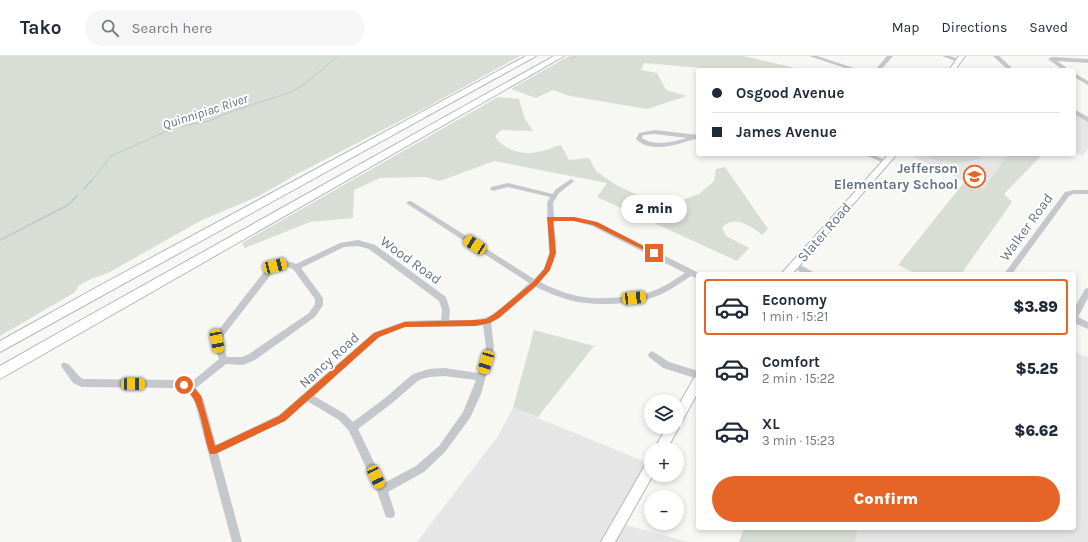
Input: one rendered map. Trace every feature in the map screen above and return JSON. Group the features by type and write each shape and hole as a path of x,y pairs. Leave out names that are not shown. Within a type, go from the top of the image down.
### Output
{"highway":[{"path":"0,347 96,292 532,56"},
{"path":"0,373 78,327 560,56"}],"main road":[{"path":"953,68 960,58"},
{"name":"Slater Road","path":"788,272 889,159"},
{"path":"684,406 696,385"},
{"path":"608,542 644,478"}],"street":[{"path":"812,56 851,68"},
{"path":"828,61 834,56"},
{"path":"880,68 890,56"},
{"path":"945,56 960,58"},
{"path":"996,56 1009,68"},
{"path":"1050,58 1088,61"},
{"path":"1050,58 1064,68"},
{"path":"1076,76 1088,82"},
{"path":"1076,112 1088,120"},
{"path":"650,132 696,137 662,145 642,142 639,139 641,134 650,132"},
{"path":"875,156 889,159"},
{"path":"382,490 420,469 442,449 467,415 476,394 490,347 488,321 535,283 547,270 553,253 549,208 553,196 571,181"},
{"path":"493,188 508,185 553,196"},
{"name":"Walker Road","path":"1009,272 1067,194 1074,192 1088,192"},
{"path":"409,203 535,283 555,294 570,299 593,302 648,297 695,274"},
{"path":"550,219 574,219 594,224 695,274"},
{"name":"Wood Road","path":"296,267 343,245 358,243 372,247 443,300 446,310 445,323"},
{"path":"190,388 224,360 243,361 252,357 312,316 319,304 319,298 296,267 289,264 275,266 260,281 220,334 217,341 219,350 224,360"},
{"path":"795,265 807,272"},
{"path":"1076,312 1088,291"},
{"path":"1076,320 1088,326"},
{"name":"Nancy Road","path":"212,451 282,418 376,335 405,324 488,321"},
{"path":"652,355 666,365 696,374"},
{"path":"65,366 76,380 82,383 176,384 190,388 198,398 237,542"},
{"path":"352,428 388,401 416,377 429,373 444,372 481,377"},
{"path":"308,396 342,417 352,428 382,490 390,513"}],"shaded area":[{"path":"0,56 520,56 429,106 297,174 261,195 200,221 108,273 91,279 78,286 77,290 72,294 0,336"},
{"path":"569,56 743,56 795,68 701,68 644,63 641,70 657,73 666,90 687,96 647,109 570,96 553,90 536,98 511,89"},
{"path":"498,97 519,99 524,117 533,131 501,130 495,136 498,141 508,148 519,152 531,153 561,145 569,160 589,158 596,171 616,185 642,197 680,201 699,194 714,181 716,169 725,167 768,229 762,235 748,225 737,222 727,224 722,228 726,236 749,248 737,261 597,197 607,183 494,161 440,181 425,177 380,178 354,190 353,218 310,222 245,248 242,243"},
{"path":"1076,114 1088,122 1088,149 1083,156 1076,153"},
{"name":"Jefferson Elementary School","path":"911,156 1007,156 983,190"},
{"path":"925,156 981,156 971,161 962,163 943,162"},
{"path":"1007,156 1041,156 1004,194 1012,202 962,272 913,272 898,265 965,181 983,189"},
{"path":"534,330 594,346 538,417 513,408"},
{"path":"1076,353 1088,357 1088,542 855,542 858,530 1076,530"},
{"path":"513,408 644,461 644,477 619,523 688,542 417,542 498,436"},
{"path":"743,530 858,530 855,542 739,542"}],"waterway":[{"name":"Quinnipiac River","path":"91,181 111,156 176,127 209,121 230,112 291,92 303,85 338,56"},
{"path":"571,59 576,56"},
{"name":"Quinnipiac River","path":"84,189 92,180"},
{"name":"Quinnipiac River","path":"0,240 68,205 78,195"}],"place":[{"name":"Jefferson Elementary School","path":"974,176"}],"route":[{"path":"184,385 190,388 198,398 212,451 282,418 376,335 391,328 405,324 475,323 488,321 496,316 535,283 547,270 553,253 550,219 574,219 594,224 654,253"}]}
